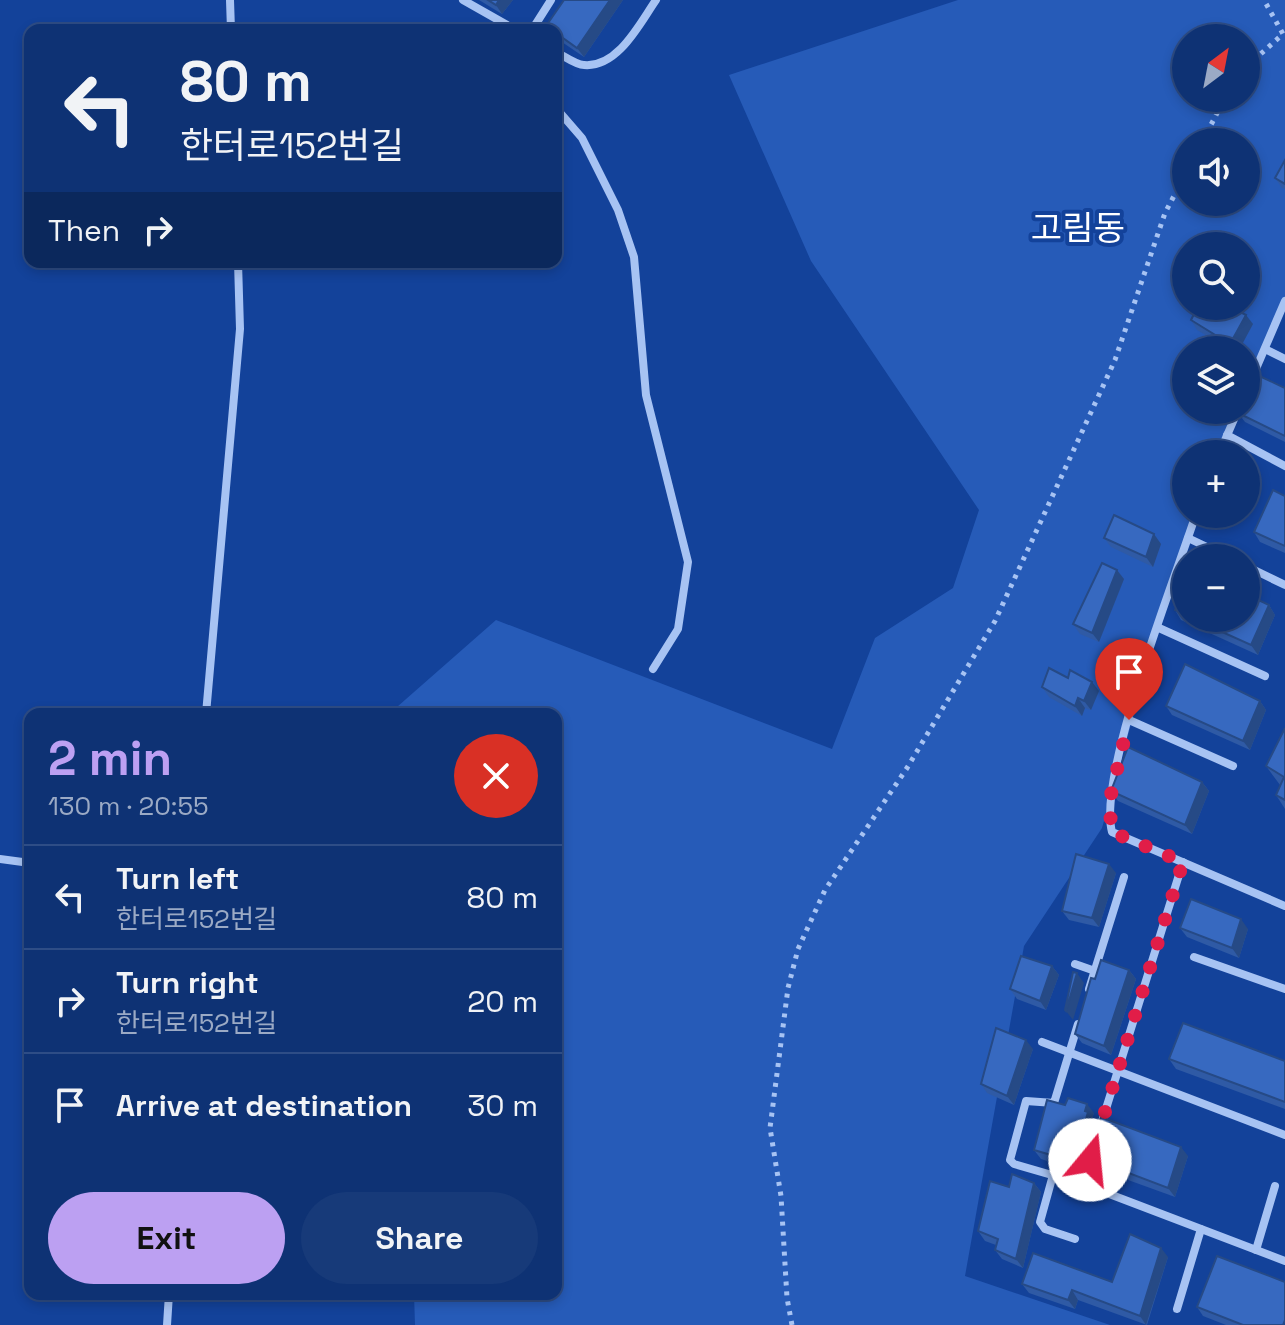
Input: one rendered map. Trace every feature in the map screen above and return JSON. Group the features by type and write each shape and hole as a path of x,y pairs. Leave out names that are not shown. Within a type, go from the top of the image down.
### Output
{"street":[{"path":"230,0 231,24"},
{"path":"463,0 505,24"},
{"path":"536,24 551,0"},
{"path":"562,55 583,66 602,62 623,46 656,0"},
{"path":"562,115 582,138 618,210 634,257 646,395 688,562 678,629 653,669"},
{"path":"207,708 240,329 238,268"},
{"path":"1260,360 1285,301"},
{"path":"1265,349 1285,359"},
{"path":"1225,440 1232,424"},
{"path":"1227,435 1285,466"},
{"path":"1191,528 1129,720 1109,803 1112,832 1285,906"},
{"path":"1188,538 1201,544"},
{"path":"1260,573 1285,585"},
{"path":"1159,628 1265,676"},
{"path":"1129,720 1233,766"},
{"path":"0,859 24,862"},
{"path":"1083,1184 1183,862"},
{"path":"1086,999 1124,877"},
{"path":"1194,957 1285,989"},
{"path":"1075,964 1095,971"},
{"path":"1081,1013 1054,1103 1026,1101 1010,1160 1014,1164 1083,1184 1285,1261"},
{"path":"1042,1042 1285,1135"},
{"path":"1053,1175 1040,1222 1045,1229 1075,1239"},
{"path":"1256,1250 1275,1186"},
{"path":"1177,1309 1201,1229"},
{"path":"167,1325 169,1300"}],"path":[{"path":"1260,54 1284,33 1264,0"},
{"path":"792,1325 781,1196 770,1128 788,988 798,949 825,890 907,768 995,621 1115,360 1172,200"}],"shaded area":[{"path":"958,0 1285,0 1285,300 1260,358 1260,336 1172,336 1172,424 1232,424 1225,440 1172,440 1172,528 1191,528 1186,544 1172,544 1172,588 1102,828 1024,946 965,1276 1110,1325 415,1325 414,1300 562,1300 562,708 396,708 496,620 832,749 875,638 953,588 979,510 811,261 729,75"}],"building":[{"path":"564,0 610,0 577,48 562,37 562,24 547,24"},
{"path":"1285,160 1285,184 1275,178"},
{"path":"1191,320 1243,320 1234,336 1217,336"},
{"path":"1260,376 1285,388 1285,436 1260,424"},
{"path":"1273,490 1285,496 1285,546 1254,532 1260,528 1260,519"},
{"path":"1114,515 1154,534 1146,557 1104,538"},
{"path":"1102,563 1117,570 1092,633 1073,624"},
{"path":"1260,601 1269,605 1260,625"},
{"path":"1222,632 1257,632 1251,645"},
{"path":"1185,664 1260,701 1243,741 1166,706"},
{"path":"1049,668 1068,678 1070,670 1092,682 1084,701 1078,698 1075,706 1042,687"},
{"path":"1285,728 1285,800 1276,795 1284,777 1266,766"},
{"path":"1128,747 1202,782 1185,825 1111,791"},
{"path":"1076,854 1109,864 1092,918 1062,911"},
{"path":"1191,899 1241,919 1232,948 1180,928"},
{"path":"1021,956 1052,966 1040,1001 1010,989"},
{"path":"1101,960 1129,970 1104,1046 1075,1034 1091,978 1095,979"},
{"path":"1073,972 1077,973 1066,1011 1065,1010"},
{"path":"1183,1023 1285,1061 1285,1102 1169,1059"},
{"path":"996,1028 1026,1040 1007,1096 981,1084"},
{"path":"1068,1098 1087,1104 1085,1111 1088,1112 1076,1154 1071,1152 1068,1160 1034,1150 1047,1100 1065,1105"},
{"path":"1101,1117 1181,1147 1168,1188 1089,1158"},
{"path":"1012,1174 1034,1183 1016,1259 995,1250 998,1239 978,1231 990,1181 1009,1187"},
{"path":"1130,1234 1161,1248 1140,1316 1072,1290 1068,1300 1022,1284 1033,1253 1112,1282"},
{"path":"1217,1256 1285,1282 1283,1325 1243,1325 1197,1307"}],"district":[{"name":"고림동","path":"1078,228"}],"route":[{"path":"1090,1160 1183,862 1112,832 1109,803 1129,720"}]}
